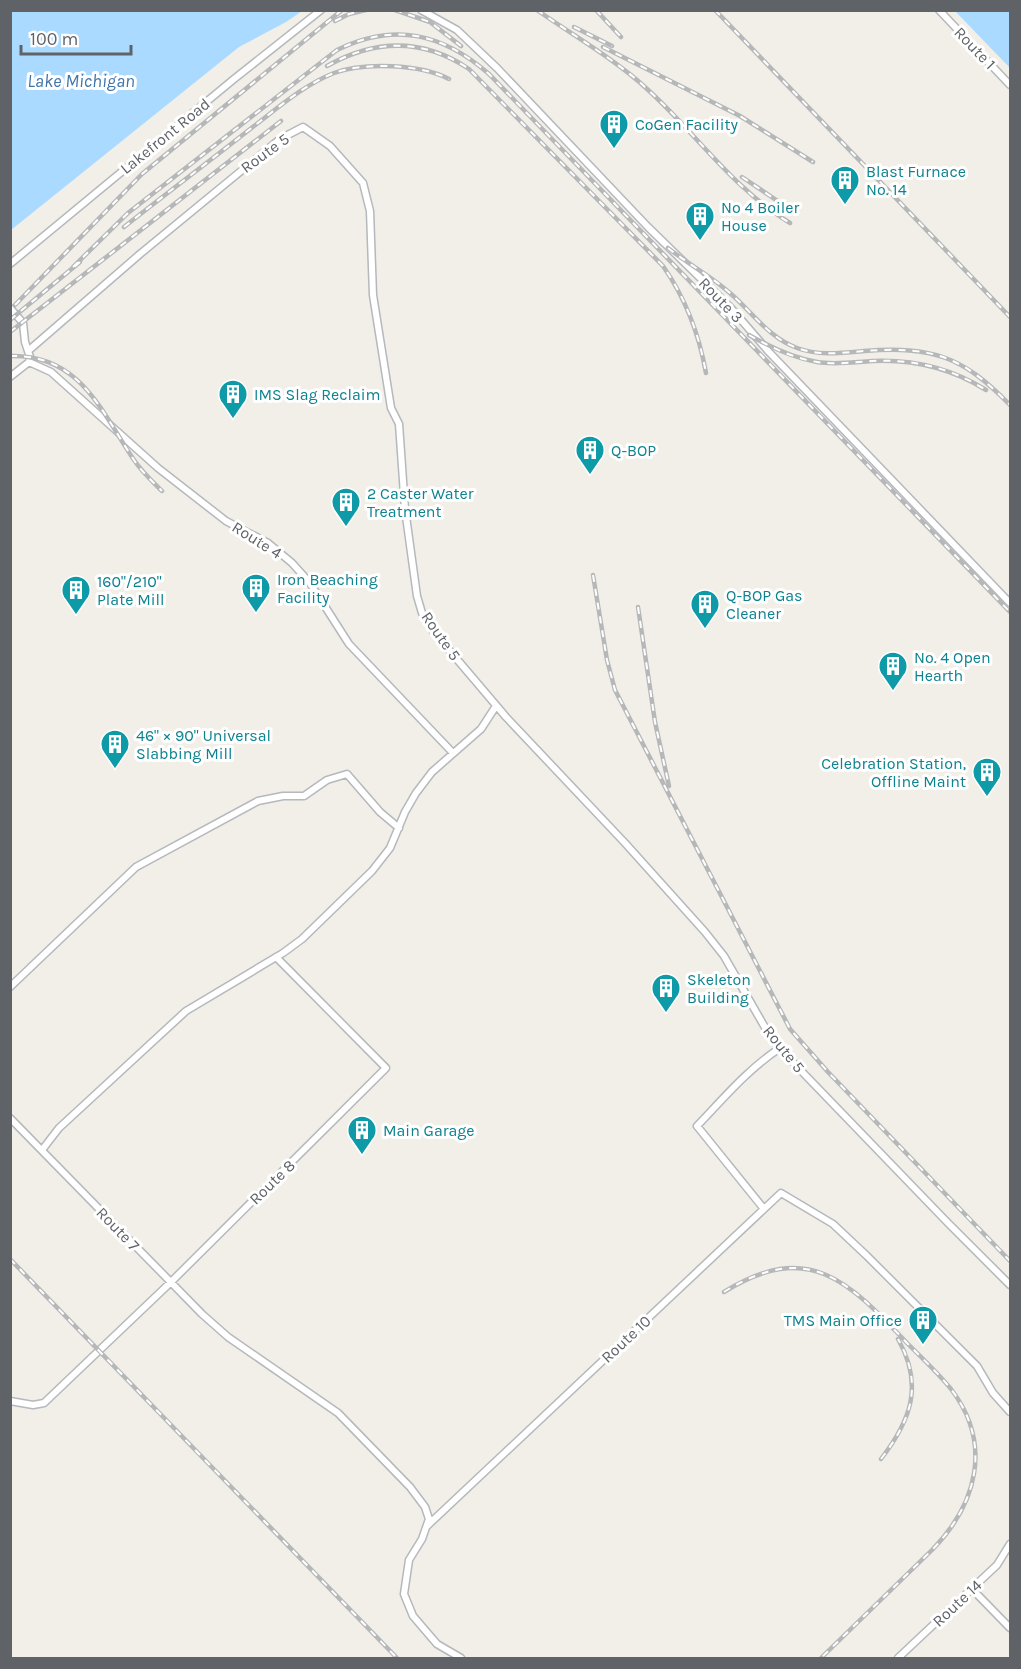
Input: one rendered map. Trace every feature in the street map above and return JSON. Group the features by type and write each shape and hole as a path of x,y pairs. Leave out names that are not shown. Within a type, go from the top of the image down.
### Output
{"street":[{"name":"Lakefront Road","path":"10,264 321,10"},
{"name":"Route 3","path":"421,10 457,30 497,68 648,227 730,307 769,352 1011,603"},
{"name":"Route 1","path":"939,10 1011,85"},
{"name":"Route 5","path":"28,351 140,254 280,139 303,127 330,146 363,183 370,211 373,295 391,408 399,424 405,509 417,596 422,613 433,631 496,706 705,932 724,956 771,1038 844,1116 1011,1285"},
{"path":"10,308 23,323 25,342 30,357 29,362 10,377"},
{"name":"Route 4","path":"29,362 51,372 158,468 226,521 268,543 292,563 310,583 349,644 453,753"},
{"path":"42,1150 60,1128 186,1011 302,939 372,871 390,848 405,812 416,793 432,772 481,729 496,706"},
{"path":"10,987 136,867 258,801 283,796 304,796 327,780 347,774 380,812 399,828"},
{"name":"Route 8","path":"10,1401 33,1405 44,1403 170,1283 386,1068 276,957"},
{"path":"764,1209 697,1126 767,1056 780,1048"},
{"name":"Route 7","path":"10,1118 202,1314 228,1337 338,1413 410,1487 425,1507 429,1519 427,1526"},
{"name":"Route 10","path":"461,1659 437,1644 413,1616 404,1594 409,1560 427,1526 781,1193 833,1224 977,1366 993,1393 1011,1412"},
{"name":"Route 14","path":"898,1659 997,1565 1011,1544"},
{"path":"972,1589 1011,1628"}],"water":[{"name":"Lake Michigan","path":"11,10 302,11 239,47 11,230"},
{"path":"955,11 1010,11 1010,68"}],"railway":[{"path":"15,305 142,174 342,10"},
{"path":"335,21 349,14 366,10"},
{"path":"395,10 430,22 461,46"},
{"path":"537,10 634,78 664,105 750,194 790,223"},
{"path":"596,10 621,37"},
{"path":"715,10 1010,317"},
{"path":"574,27 612,46"},
{"path":"73,267 128,213 337,50 358,41 398,34 435,41 453,49 489,74 1010,612"},
{"path":"327,66 363,51 399,46 417,47 434,52 469,69 663,266 690,317 700,344 706,373"},
{"path":"603,47 740,116 813,162"},
{"path":"124,227 282,104 323,78 346,69 392,66 423,70 449,79"},
{"path":"10,332 281,121"},
{"path":"742,177 791,210"},
{"path":"668,248 723,287 769,331 787,344 805,351 822,353 888,350 928,353 961,365 977,375 1010,405"},
{"path":"10,320 80,262"},
{"path":"749,335 782,352 817,362 888,361 932,366 973,382 986,390"},
{"path":"10,356 34,358 54,365 71,375 99,405 137,464 162,491"},
{"path":"593,575 607,660 615,690 790,1029 828,1072 1010,1261"},
{"path":"638,607 655,722 669,786"},
{"path":"10,1259 397,1658"},
{"path":"724,1292 754,1276 780,1269 804,1269 826,1275 846,1286 886,1321 946,1383 964,1410 972,1431 975,1452 974,1473 969,1493 960,1513 932,1550 821,1658"},
{"path":"881,1459 900,1430 911,1402 911,1372 898,1339"}],"place":[{"name":"CoGen Facility","path":"614,150"},
{"name":"Blast Furnace No. 14","path":"845,206"},
{"name":"No 4 Boiler House","path":"700,242"},
{"name":"IMS Slag Reclaim","path":"233,420"},
{"name":"Q-BOP","path":"590,476"},
{"name":"2 Caster Water Treatment","path":"346,528"},
{"name":"Iron Beaching Facility","path":"256,614"},
{"name":"160\"/210\" Plate Mill","path":"76,616"},
{"name":"Q-BOP Gas Cleaner","path":"705,630"},
{"name":"No. 4 Open Hearth","path":"893,692"},
{"name":"46\" × 90\" Universal Slabbing Mill","path":"115,770"},
{"name":"Celebration Station, Offline Maint","path":"987,798"},
{"name":"Skeleton Building","path":"666,1014"},
{"name":"Main Garage","path":"362,1156"},
{"name":"TMS Main Office","path":"923,1346"}]}
